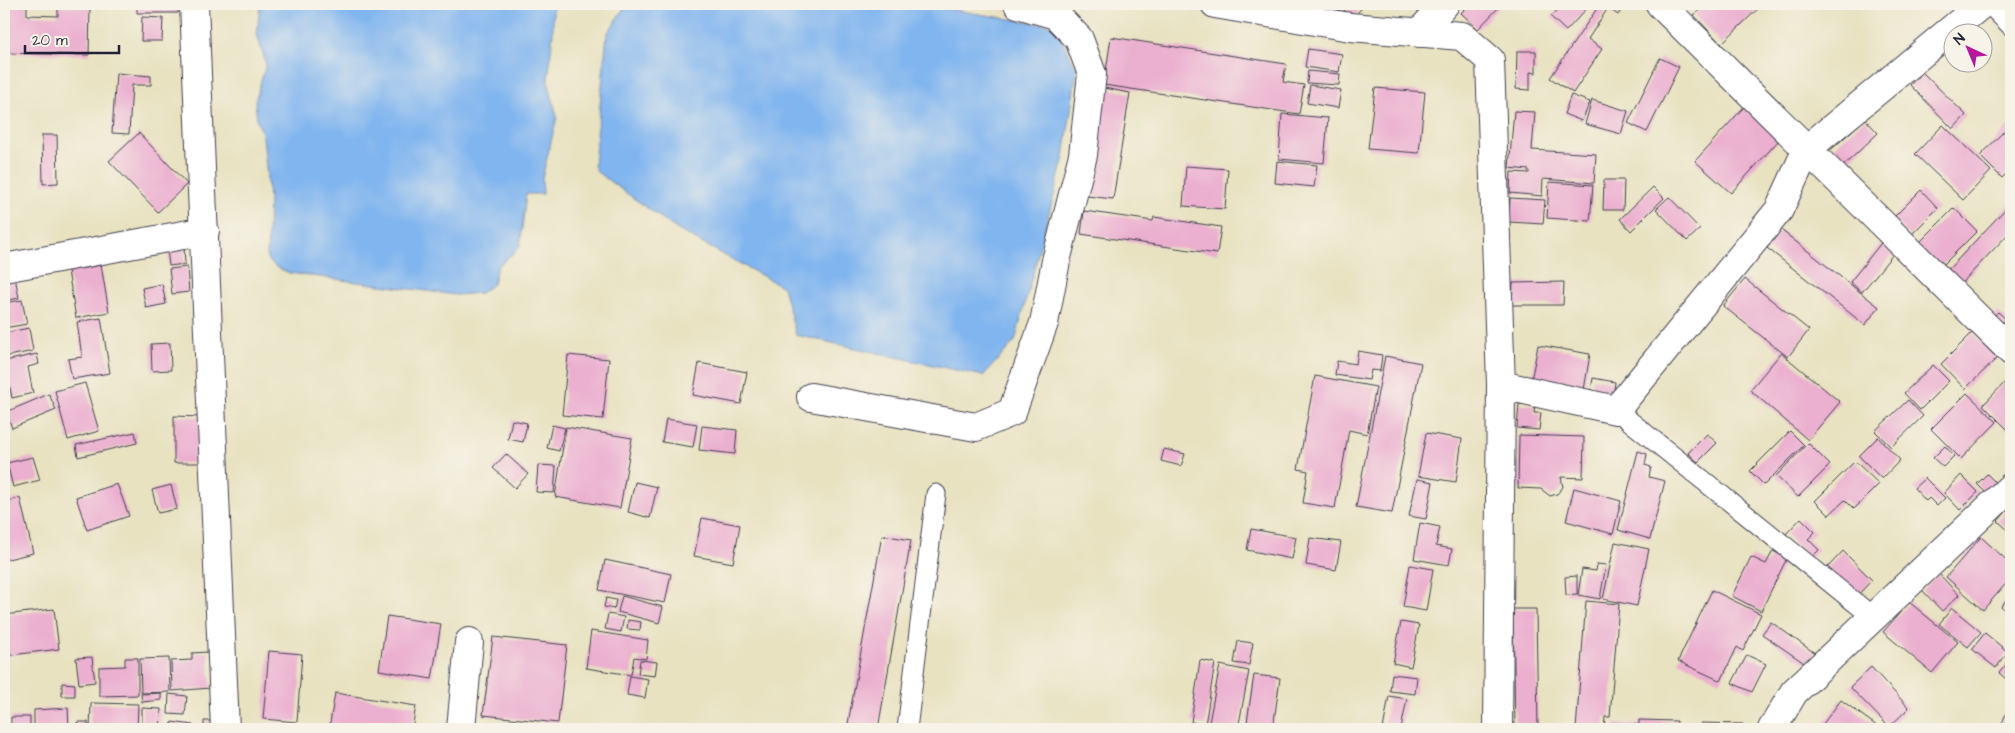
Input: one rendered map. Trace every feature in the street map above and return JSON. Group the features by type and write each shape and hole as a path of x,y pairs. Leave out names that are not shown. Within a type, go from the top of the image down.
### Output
{"street":[{"path":"194,4 225,729"},
{"path":"811,397 976,426 1012,412 1044,323 1056,261 1083,155 1092,74 1079,39 1056,15 1018,4"},
{"path":"1215,4 1350,27 1462,36 1490,60 1501,385 1498,729"},
{"path":"1419,32 1444,4"},
{"path":"1660,4 2011,351"},
{"path":"1501,385 1616,410 1779,210 1808,149 1982,4"},
{"path":"4,268 204,231"},
{"path":"1781,724 1794,692 2011,487"},
{"path":"461,729 469,642"}],"lane":[{"path":"1989,4 2011,26"},
{"path":"1616,410 1873,617"},
{"path":"907,729 936,494"}],"water":[{"path":"260,4 553,4 553,32 548,80 557,117 542,178 543,194 526,194 520,247 497,267 493,284 480,293 456,295 289,273 276,267 267,259 269,199 263,136 257,120 255,101 266,64 257,34"},
{"path":"627,4 916,4 1055,26 1077,69 1064,157 1015,341 983,376 796,335 783,287 678,230 597,172 594,165 607,34"}],"building":[{"path":"6,4 27,4 27,15 58,16 58,6 90,7 89,55 4,53"},
{"path":"137,4 178,4 178,13 137,13"},
{"path":"1315,4 1366,4 1352,18 1339,5 1328,17"},
{"path":"1470,4 1502,4 1478,29 1461,13"},
{"path":"1563,4 1591,4 1566,31 1551,17"},
{"path":"1600,4 1625,4 1618,15 1608,8 1588,39 1602,49 1573,93 1550,78"},
{"path":"1706,4 1763,4 1721,44 1694,15"},
{"path":"142,17 163,18 162,41 141,41"},
{"path":"1111,37 1286,64 1283,82 1304,85 1299,114 1104,85"},
{"path":"1308,49 1342,54 1339,72 1305,67"},
{"path":"1517,51 1536,51 1536,73 1530,72 1530,90 1516,89"},
{"path":"1660,58 1679,67 1647,132 1628,123"},
{"path":"1308,71 1340,74 1339,85 1307,83"},
{"path":"1922,72 1966,115 1953,129 1910,85"},
{"path":"116,73 151,76 151,85 132,85 129,134 112,133"},
{"path":"1310,85 1341,90 1338,108 1307,103"},
{"path":"1104,88 1130,93 1113,199 1087,196"},
{"path":"1375,88 1425,92 1419,153 1368,149"},
{"path":"1571,95 1590,102 1582,121 1564,114"},
{"path":"1592,100 1628,111 1621,134 1585,124"},
{"path":"1744,107 1780,139 1731,193 1695,161"},
{"path":"1514,111 1535,112 1532,150 1596,154 1594,183 1543,179 1542,196 1510,193 1511,172 1529,173 1529,170 1509,168"},
{"path":"1282,114 1328,118 1324,163 1279,159"},
{"path":"1865,119 1878,133 1838,171 1824,156"},
{"path":"1943,125 1991,171 1963,200 1915,154"},
{"path":"2008,127 2011,130 2011,169 2002,178 1980,156"},
{"path":"139,133 187,184 158,212 109,161"},
{"path":"42,135 57,135 58,183 43,184"},
{"path":"1277,161 1317,165 1314,187 1275,183"},
{"path":"1186,166 1228,169 1225,209 1183,206"},
{"path":"1604,180 1624,180 1623,210 1603,210"},
{"path":"1549,182 1593,185 1590,221 1547,218"},
{"path":"1653,187 1664,198 1631,231 1620,219"},
{"path":"1921,190 1938,208 1910,236 1892,219"},
{"path":"1669,197 1700,229 1687,241 1656,209"},
{"path":"1510,198 1545,200 1543,224 1509,222"},
{"path":"2011,203 2011,231 1959,286 1945,273"},
{"path":"1954,208 1977,231 1939,269 1916,246"},
{"path":"1084,211 1153,221 1154,217 1221,227 1217,254 1081,234"},
{"path":"1781,230 1879,307 1865,325 1767,248"},
{"path":"1881,243 1894,253 1862,292 1850,282"},
{"path":"184,247 185,264 169,266 167,249"},
{"path":"101,265 109,312 76,318 68,271"},
{"path":"187,267 189,292 172,294 169,269"},
{"path":"15,277 19,298 4,301 4,279"},
{"path":"1745,279 1809,330 1788,357 1723,306"},
{"path":"1564,282 1563,305 1512,305 1513,283"},
{"path":"162,284 166,304 146,308 142,288"},
{"path":"22,300 27,324 4,328 4,303"},
{"path":"1998,312 2007,320 1999,328 1991,319"},
{"path":"101,318 110,373 72,379 68,359 82,357 77,322"},
{"path":"2011,318 2011,338 2001,327"},
{"path":"29,328 33,351 4,357 4,333"},
{"path":"1972,333 1997,358 1965,389 1941,364"},
{"path":"170,343 171,370 152,371 151,344"},
{"path":"1538,345 1590,354 1584,390 1531,381"},
{"path":"1358,351 1382,355 1380,371 1371,370 1369,380 1335,375 1337,361 1356,364"},
{"path":"1781,353 1840,402 1808,440 1750,390"},
{"path":"37,354 39,364 28,367 33,393 12,398 5,361"},
{"path":"568,355 609,359 603,419 562,415"},
{"path":"1385,356 1421,363 1392,513 1356,507"},
{"path":"699,363 747,372 741,404 693,395"},
{"path":"1933,365 1949,381 1920,410 1904,393"},
{"path":"1315,376 1376,387 1367,434 1349,430 1335,508 1303,503 1308,471 1298,469"},
{"path":"2011,376 2011,433 1983,405"},
{"path":"1593,378 1615,382 1613,399 1590,396"},
{"path":"85,383 99,431 68,440 55,391"},
{"path":"1967,393 1997,422 1961,459 1931,429"},
{"path":"49,394 56,410 12,428 6,412"},
{"path":"1908,400 1923,416 1891,447 1875,431"},
{"path":"1519,404 1535,405 1534,413 1541,413 1539,430 1517,428"},
{"path":"174,416 201,417 201,463 174,463"},
{"path":"666,419 697,424 693,447 662,442"},
{"path":"512,420 527,423 523,442 508,439"},
{"path":"552,425 565,428 559,451 547,448"},
{"path":"702,426 737,430 735,454 699,450"},
{"path":"566,427 632,438 620,508 555,497"},
{"path":"1790,431 1804,445 1764,485 1750,471"},
{"path":"135,432 137,443 78,457 76,445"},
{"path":"1426,433 1462,439 1456,482 1418,476"},
{"path":"1707,434 1717,443 1698,462 1688,453"},
{"path":"1519,435 1584,437 1583,478 1561,477 1563,487 1557,494 1550,496 1541,489 1518,488"},
{"path":"1878,437 1900,460 1882,479 1859,456"},
{"path":"1808,443 1830,465 1798,497 1776,476"},
{"path":"1945,446 1954,456 1943,467 1933,458"},
{"path":"1164,449 1185,454 1181,466 1161,461"},
{"path":"1638,451 1647,454 1645,465 1651,467 1649,477 1665,481 1650,539 1618,530"},
{"path":"506,454 528,474 515,488 493,468"},
{"path":"33,457 40,480 13,487 7,463"},
{"path":"1855,461 1879,484 1854,509 1845,500 1829,515 1815,501"},
{"path":"538,465 556,466 554,493 536,492"},
{"path":"1987,474 2000,487 1990,497 1977,484"},
{"path":"1961,475 1978,492 1960,510 1944,493"},
{"path":"1925,478 1945,498 1937,506 1929,498 1926,501 1914,488"},
{"path":"1417,479 1433,482 1426,519 1409,516"},
{"path":"635,482 657,487 650,518 628,512"},
{"path":"117,484 129,516 87,530 76,497"},
{"path":"171,485 177,509 158,513 152,490"},
{"path":"1574,488 1621,501 1613,534 1566,521"},
{"path":"20,498 33,553 4,560 4,502"},
{"path":"2011,506 2011,533 1998,521"},
{"path":"702,518 740,525 733,563 694,556"},
{"path":"1801,518 1815,532 1808,539 1819,550 1810,559 1786,534"},
{"path":"1420,523 1440,527 1436,546 1452,549 1449,565 1414,559"},
{"path":"1251,529 1296,537 1292,559 1247,550"},
{"path":"882,535 911,540 878,729 847,729"},
{"path":"1981,537 2011,564 2011,578 1983,610 1946,577"},
{"path":"1310,538 1341,542 1336,570 1306,565"},
{"path":"1615,542 1649,549 1637,606 1603,599"},
{"path":"1773,551 1787,558 1761,611 1732,596 1751,557 1766,564"},
{"path":"1843,551 1872,580 1856,597 1827,568"},
{"path":"605,560 671,574 665,603 599,590"},
{"path":"1597,564 1606,565 1600,599 1578,595 1582,569 1596,571"},
{"path":"1410,565 1433,569 1426,611 1403,607"},
{"path":"1939,574 1959,595 1942,611 1922,590"},
{"path":"1577,576 1577,594 1566,595 1565,577"},
{"path":"1712,590 1761,614 1743,651 1737,647 1721,681 1678,661"},
{"path":"2011,595 2011,617 2001,606"},
{"path":"622,596 663,607 659,623 618,612"},
{"path":"606,598 616,600 614,609 604,607"},
{"path":"1586,601 1619,604 1610,717 1605,717 1604,729 1576,729"},
{"path":"1909,602 1958,642 1932,673 1883,632"},
{"path":"1952,608 1981,632 1968,647 1939,624"},
{"path":"54,609 59,649 4,656 4,615"},
{"path":"1513,609 1536,609 1538,729 1515,729"},
{"path":"608,614 624,617 621,632 605,629"},
{"path":"387,616 441,624 432,679 379,670"},
{"path":"628,620 641,622 640,630 627,629"},
{"path":"1401,622 1419,625 1411,667 1393,663"},
{"path":"1771,622 1816,654 1807,665 1762,634"},
{"path":"591,631 648,640 646,659 634,657 631,675 586,668"},
{"path":"1985,633 2008,652 1996,668 1972,649"},
{"path":"493,637 567,645 558,723 483,715"},
{"path":"1238,641 1253,643 1249,665 1234,663"},
{"path":"269,651 302,654 297,722 263,719"},
{"path":"208,652 211,688 172,691 171,661 192,660 192,653"},
{"path":"1747,655 1766,664 1752,692 1732,683"},
{"path":"92,657 95,682 79,684 76,658"},
{"path":"125,658 138,658 138,695 99,696 99,667 125,666"},
{"path":"169,658 170,692 141,693 140,659"},
{"path":"2011,659 2011,683 1999,673"},
{"path":"640,660 657,662 655,676 638,674"},
{"path":"1200,660 1215,663 1205,725 1191,722"},
{"path":"1220,665 1249,671 1238,729 1208,728"},
{"path":"1871,667 1909,708 1889,727 1850,687"},
{"path":"1392,674 1417,677 1415,694 1390,691"},
{"path":"1254,675 1280,678 1273,729 1246,729"},
{"path":"630,676 648,679 645,698 627,695"},
{"path":"62,683 75,684 75,696 62,696"},
{"path":"161,693 161,700 142,702 141,694"},
{"path":"335,693 416,706 412,729 329,729"},
{"path":"169,694 187,696 185,715 168,714"},
{"path":"1389,696 1407,699 1401,729 1383,729"},
{"path":"1841,700 1881,729 1819,729"},
{"path":"91,703 138,704 137,729 90,729"},
{"path":"68,708 69,729 34,729 34,710"},
{"path":"142,708 161,709 160,729 142,729"},
{"path":"2006,713 2011,714 2011,729 2000,729"},
{"path":"11,717 30,717 30,729 11,729"},
{"path":"1639,720 1677,721 1676,729 1615,729 1615,724 1639,725"},
{"path":"204,721 217,721 217,729 204,729"},
{"path":"77,722 88,722 88,729 77,729"},
{"path":"172,722 193,725 192,729 171,729"},
{"path":"1701,723 1743,724 1743,729 1701,729"}]}
